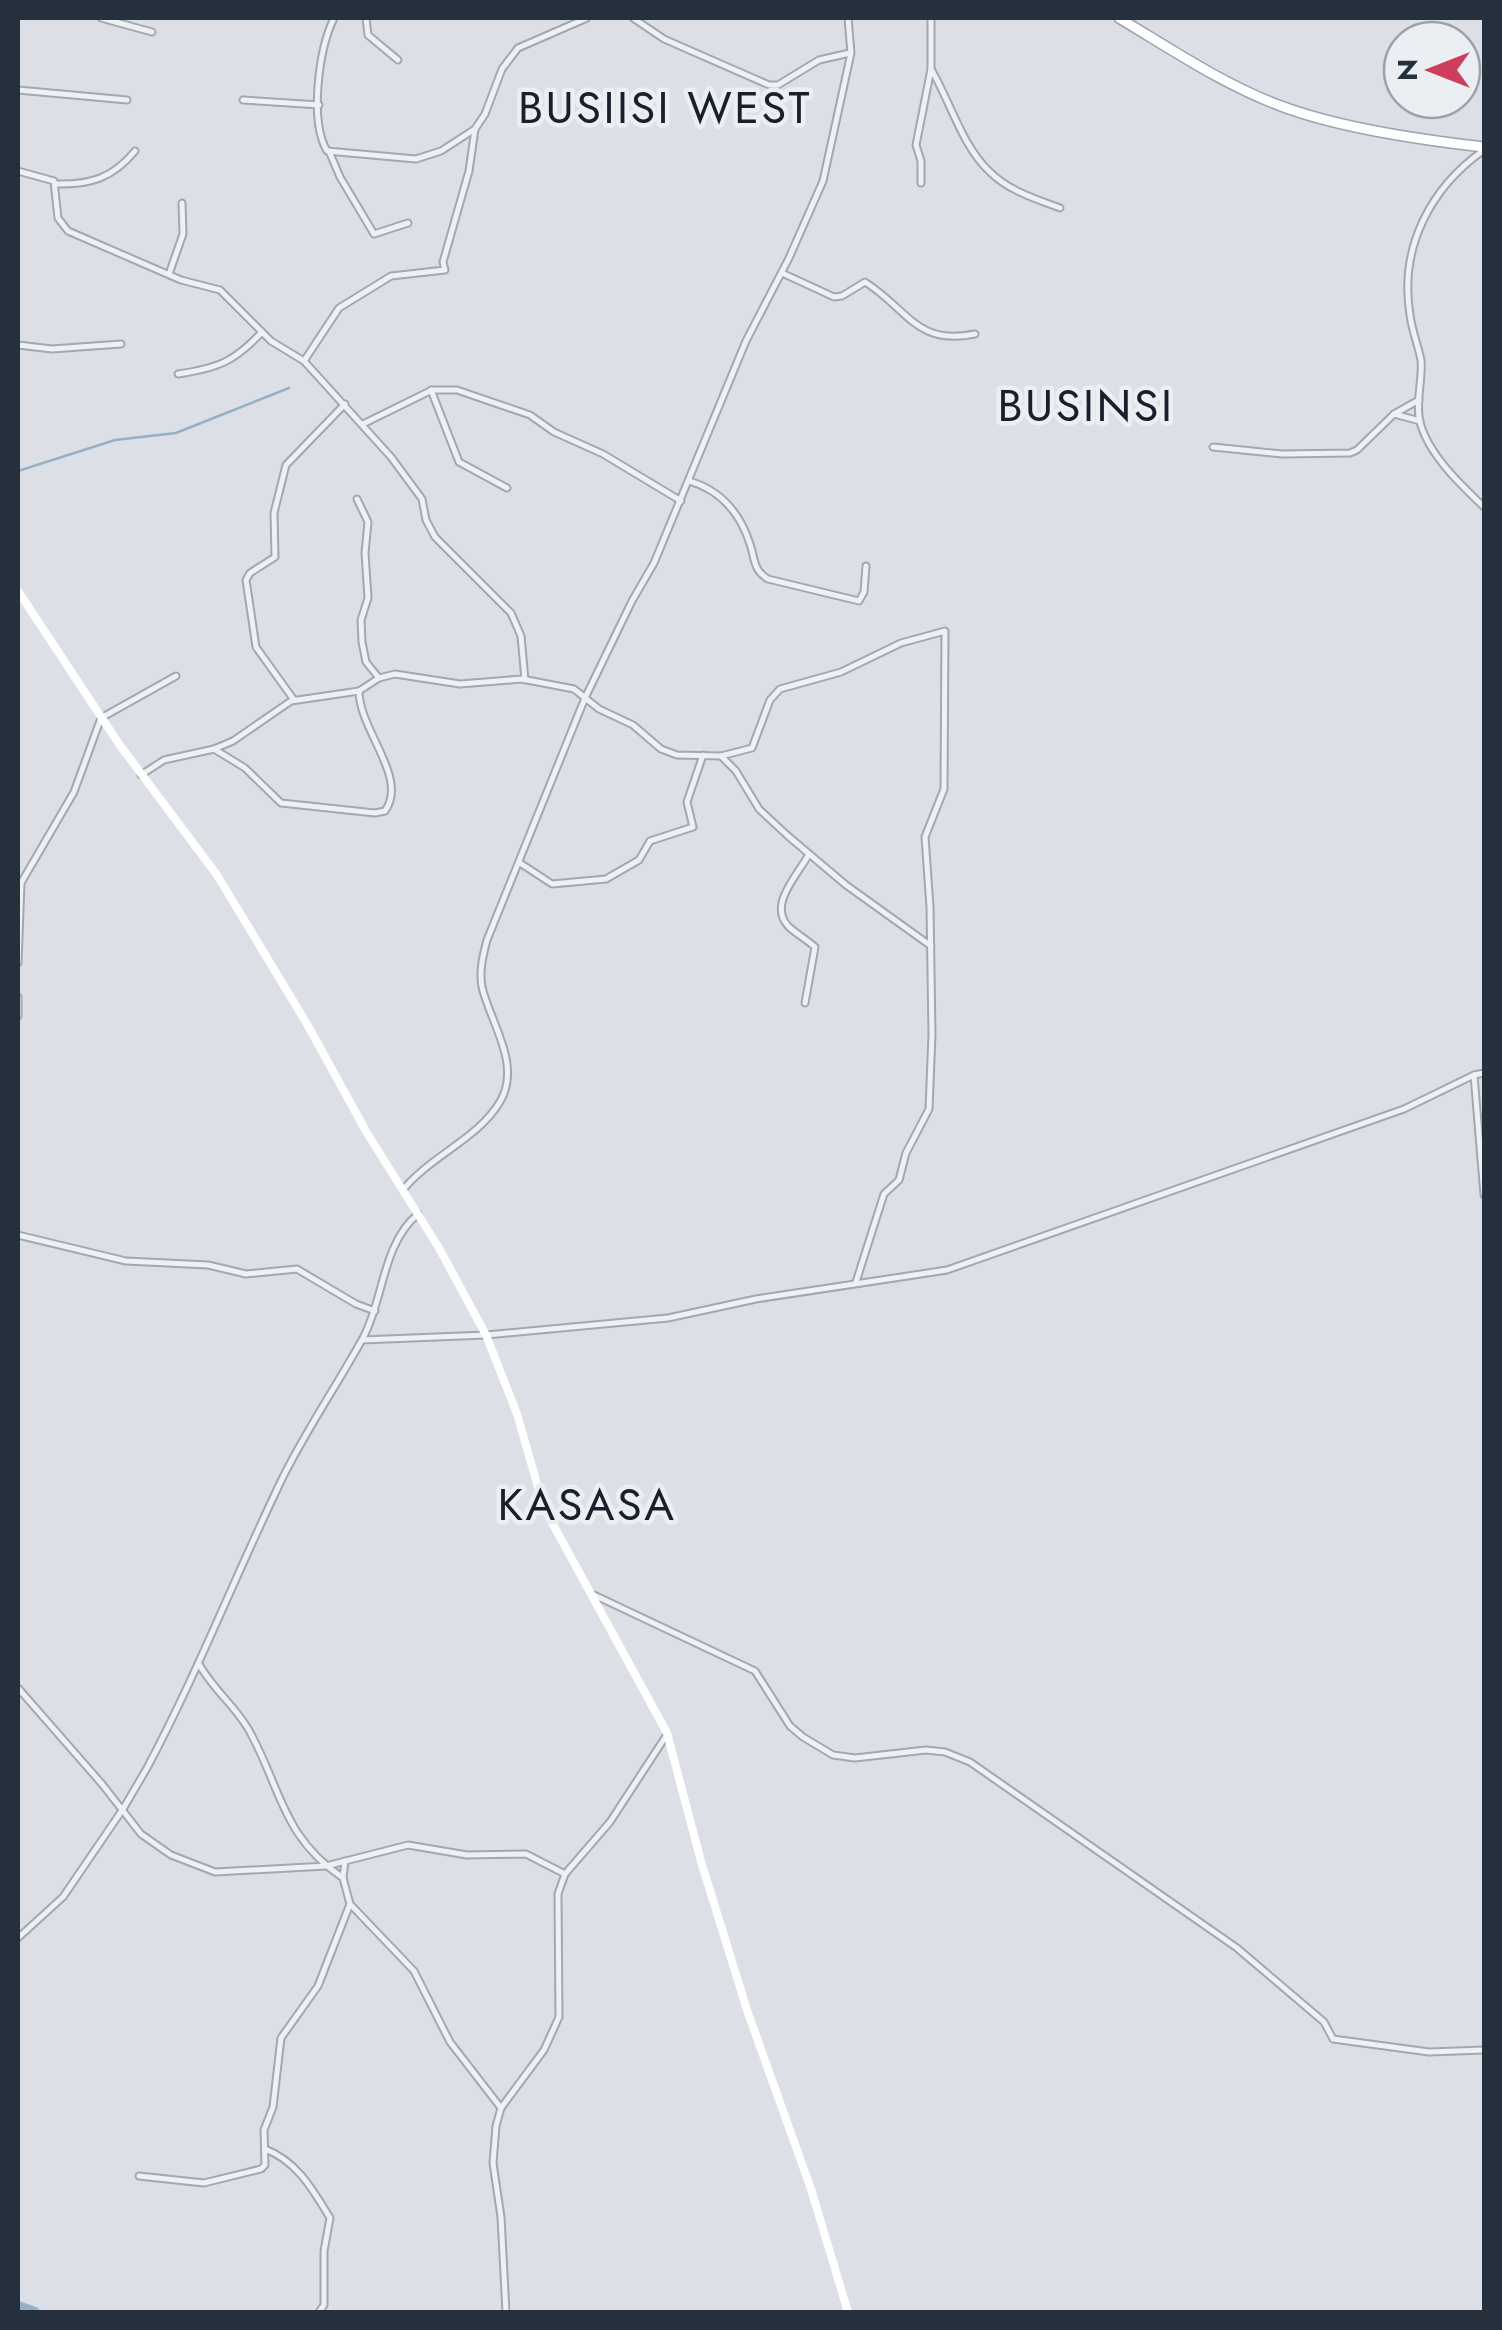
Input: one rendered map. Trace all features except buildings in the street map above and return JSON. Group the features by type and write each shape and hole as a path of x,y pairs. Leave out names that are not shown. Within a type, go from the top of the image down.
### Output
{"main road":[{"path":"1119,18 1281,106 1320,118 1484,148"}],"street":[{"path":"100,18 152,32"},
{"path":"334,18 323,48 318,105 323,144 374,234 408,224"},
{"path":"366,18 368,35 398,60"},
{"path":"329,151 423,158 441,151 475,129 485,114 497,77 516,50 587,18"},
{"path":"633,18 664,39 769,86 778,85 820,60 851,53"},
{"path":"403,1190 427,1165 487,1118 503,1097 506,1062 481,983 482,962 506,890 585,698 682,501 746,341 823,181 844,70 851,53 848,18"},
{"path":"921,183 916,144 931,69 931,18"},
{"path":"931,69 976,155 990,172 1010,187 1060,208"},
{"path":"18,90 127,100"},
{"path":"243,100 318,105"},
{"path":"304,361 338,308 346,302 391,276 444,270 469,171 475,129"},
{"path":"1484,148 1460,167 1432,202 1414,238 1409,312 1421,361 1420,421 1460,485 1484,507"},
{"path":"56,184 97,180 117,170 135,151"},
{"path":"18,171 50,178 56,184 58,218 68,231 226,293 262,332 304,361 363,424 422,499 426,520 435,537 516,621 525,680"},
{"path":"170,274 183,234 182,204"},
{"path":"782,273 834,296 842,296 866,282 917,326 946,338 975,334"},
{"path":"178,374 234,359 262,332"},
{"path":"18,345 52,349 121,344"},
{"path":"363,424 431,390 458,390 530,416 608,456 682,501"},
{"path":"431,390 459,462 508,488"},
{"path":"1214,447 1282,454 1350,453 1394,414 1420,400"},
{"path":"294,700 256,647 246,580 275,557 274,513 286,465 345,404"},
{"path":"1394,414 1420,421"},
{"path":"689,481 715,492 732,510 746,533 757,571 768,579 859,601 864,592 866,566"},
{"path":"357,499 368,527 368,598 361,620 362,642 366,662 379,678"},
{"path":"18,591 141,774 217,875 486,1335 517,1414 544,1508 668,1733 702,1866 743,1997 812,2189 848,2312"},
{"path":"141,774 164,760 214,749 241,737 294,700 359,691 379,678 400,675 460,684 502,678 574,689 633,724 668,752 721,756 752,748 770,700 780,689 841,672 901,643 946,631 944,789 925,838 932,1034 929,1109 906,1153 898,1180 884,1194 856,1282"},
{"path":"18,962 20,884 74,792 102,718 176,676"},
{"path":"214,749 245,768 281,803 385,811 393,798 392,784 360,710 359,691"},
{"path":"520,863 552,884 614,876 638,860 650,841 692,827 687,802 703,755"},
{"path":"721,756 736,771 759,809 846,885 930,946"},
{"path":"806,1002 816,946 785,923 780,910 809,854"},
{"path":"18,997 18,1016"},
{"path":"362,1340 486,1335 668,1318 725,1304 947,1270 1404,1109 1484,1073"},
{"path":"1474,1075 1484,1195"},
{"path":"18,1938 63,1897 124,1809 162,1739 294,1455 362,1340 397,1242 418,1214"},
{"path":"18,1235 126,1261 208,1265 246,1274 298,1269 375,1311"},
{"path":"591,1594 756,1670 790,1726 833,1754 856,1758 906,1750 935,1751 954,1755 982,1770 1237,1948 1324,2022 1333,2039 1429,2052 1484,2050"},
{"path":"198,1663 217,1693 251,1732 298,1836 326,1866 344,1878"},
{"path":"18,1688 124,1809 131,1824 171,1855 215,1872 326,1866 408,1845 467,1855 526,1854 565,1874"},
{"path":"506,2312 501,2218 493,2163 500,2108 544,2050 559,2017 558,1894 565,1874 610,1822 668,1733"},
{"path":"345,1862 350,1904 414,1971 450,2042 500,2108"},
{"path":"139,2176 204,2183 261,2169 264,2130 274,2107 282,2038 318,1986 350,1904"},
{"path":"265,2150 280,2155 294,2168 330,2218 324,2252 325,2296 319,2312"}],"waterway":[{"path":"18,471 115,440 176,433 289,388"},
{"path":"18,2306 35,2312"}],"district":[{"name":"BUSIISI WEST","path":"665,107"},
{"name":"BUSINSI","path":"1086,405"},
{"name":"KASASA","path":"587,1504"}]}
